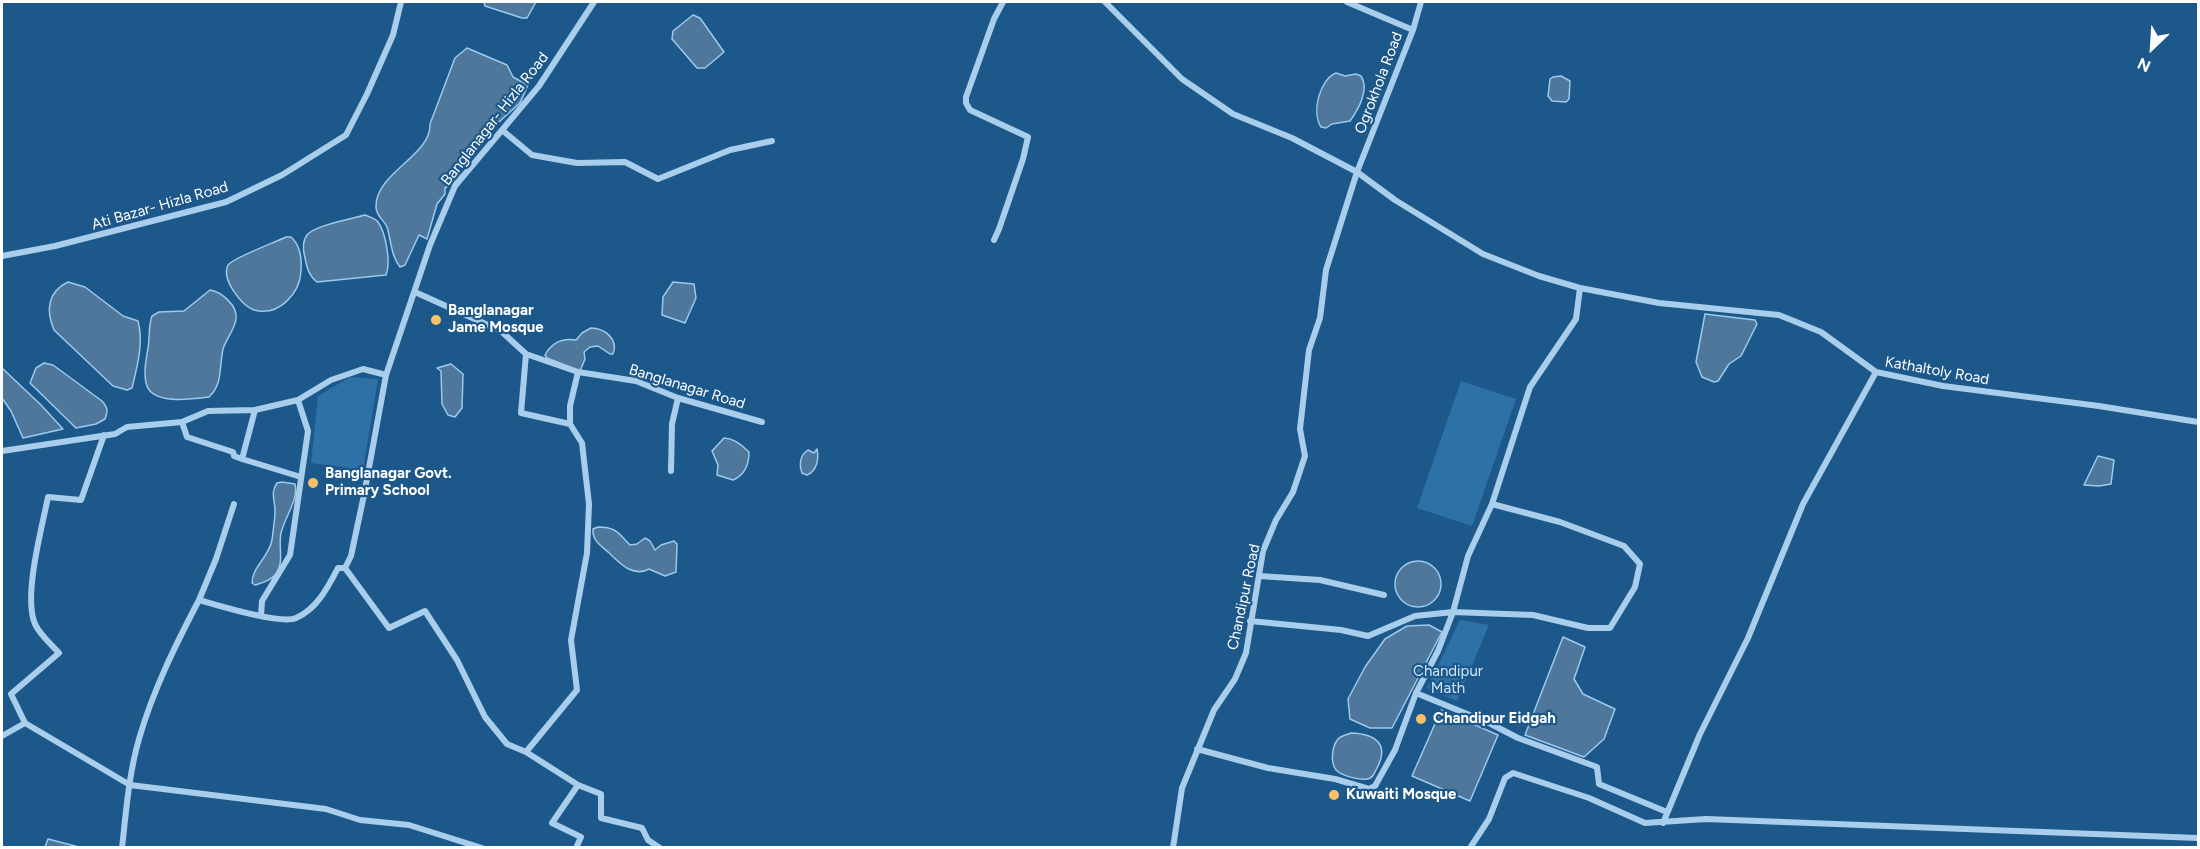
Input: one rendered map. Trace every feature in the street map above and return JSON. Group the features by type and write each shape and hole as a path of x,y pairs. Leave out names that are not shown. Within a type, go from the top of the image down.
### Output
{"street":[{"name":"Ati Bazar- Hizla Road","path":"2,256 55,246 226,202 282,175 346,135 368,94 393,35 401,2"},
{"name":"Banglanagar- Hizla Road","path":"416,292 430,246 455,186 539,86 594,2"},
{"path":"994,240 1023,159 1028,136 970,110 966,98 994,19 1003,2"},
{"name":"Kathaltoly Road","path":"1105,2 1182,79 1233,114 1292,138 1357,172 1395,200 1483,255 1539,276 1580,288 1659,303 1779,315 1821,332 1876,372 1943,386 2099,406 2199,422"},
{"path":"1347,2 1413,30"},
{"name":"Ogrokhola Road","path":"1357,172 1413,30 1421,2"},
{"path":"501,130 532,154 577,163 625,162 658,179 730,150 772,141"},
{"name":"Chandipur Road","path":"1173,848 1182,788 1214,710 1235,679 1246,653 1263,551 1276,520 1293,492 1305,456 1300,429 1309,350 1320,318 1326,270 1357,172"},
{"path":"1197,749 1268,768 1335,779 1369,789 1375,786 1395,750 1416,693 1438,651 1453,612 1468,556 1492,504 1530,387 1576,319 1580,288"},
{"path":"345,568 351,556 364,495 386,375 416,292"},
{"name":"Banglanagar Road","path":"416,292 501,332 526,354 578,372 636,381 678,398 762,422"},
{"path":"526,354 521,413 570,424"},
{"path":"2,451 115,434 127,427 182,422 208,411 267,409 298,400 331,380 363,369 386,375"},
{"path":"526,752 577,690 571,640 587,553 589,504 582,443 570,424 570,406 578,372"},
{"path":"1663,823 1700,734 1748,638 1803,504 1876,372"},
{"path":"671,471 672,424 678,398"},
{"path":"261,616 262,601 290,555 308,431 298,400"},
{"path":"242,459 255,410"},
{"path":"182,422 187,437 233,452 234,456 242,459 302,477"},
{"path":"104,435 81,500 48,497 36,556 31,611 36,627 59,653 11,694 25,723 130,785 326,809 360,820 409,825 482,848"},
{"path":"122,848 138,740 160,678 199,600 216,559 234,504"},
{"path":"1250,621 1330,629 1368,636 1414,616 1453,612 1533,615 1588,628 1610,628 1635,587 1641,564 1624,546 1560,522 1492,504"},
{"path":"199,600 261,616 294,620 311,609 326,591 338,568 345,568"},
{"path":"345,568 389,628 425,611 457,660 485,717 507,744 526,752 578,785 601,794 601,818 642,828 648,840 660,848"},
{"path":"1259,576 1320,580 1384,596"},
{"path":"1416,693 1489,723 1518,738 1597,767 1599,784 1667,812"},
{"path":"2,736 25,723"},
{"path":"1470,848 1489,819 1505,778 1513,773 1589,798 1645,823 1706,819 2199,838"},
{"path":"576,848 581,837 552,823 578,785"}],"green space":[{"path":"350,377 378,379 363,470 311,463 318,396"},
{"path":"1461,381 1516,399 1472,526 1417,508"},
{"name":"Chandipur Math","path":"1460,620 1489,625 1457,701 1427,688"}],"shaded area":[{"path":"484,2 536,2 527,18 522,18 485,6"},
{"path":"693,15 700,18 724,52 705,68 697,68 672,39 673,31"},
{"path":"467,48 507,65 513,77 528,85 520,103 490,130 478,147 468,155 457,181 445,188 445,194 437,204 427,239 419,235 405,265 400,267 393,253 387,227 376,210 378,195 384,184 422,145 428,135 455,58"},
{"path":"1336,73 1345,76 1356,74 1361,76 1364,93 1350,121 1332,124 1326,128 1321,127 1317,113 1319,97 1330,76"},
{"path":"1561,76 1570,81 1569,99 1566,102 1552,101 1548,96 1550,79"},
{"path":"365,215 377,221 381,227 388,256 386,275 317,282 309,272 304,255 305,237 311,231 325,225"},
{"path":"286,237 294,240 300,252 301,271 297,287 280,307 272,310 254,310 243,303 234,291 227,277 228,265 245,254"},
{"path":"68,282 85,287 123,316 138,321 140,346 132,388 127,390 113,386 54,330 51,323 50,303 56,291"},
{"path":"673,282 694,284 696,298 685,323 662,315 663,297"},
{"path":"210,290 228,300 236,314 234,326 223,349 217,387 209,397 175,399 157,396 147,386 145,377 152,316 159,312 184,311"},
{"path":"1705,314 1755,320 1757,324 1741,356 1729,364 1718,381 1714,382 1702,377 1696,362"},
{"path":"591,328 609,335 614,344 613,354 598,346 590,347 584,352 585,359 580,371 547,358 545,355 554,344 562,340 576,340"},
{"path":"44,363 53,365 102,401 107,410 105,419 96,424 76,428 30,383 36,368"},
{"path":"451,364 463,374 462,408 455,417 448,415 442,404 441,371 437,368"},
{"path":"2,368 63,429 23,438 11,411 2,398"},
{"path":"724,438 741,444 749,452 745,469 733,480 717,475 718,465 712,451"},
{"path":"817,449 818,457 815,468 807,475 802,473 801,458 808,450 814,453"},
{"path":"2098,456 2114,460 2111,484 2084,485"},
{"path":"277,483 295,484 296,490 281,533 280,565 273,577 255,585 252,583 253,577 268,552 272,540 275,514 274,490"},
{"path":"598,527 614,530 630,545 637,544 645,538 650,541 655,550 661,545 674,541 677,544 676,572 665,576 649,569 637,572 626,568 595,539 593,529"},
{"path":"1418,561 1434,568 1441,584 1434,600 1418,607 1402,600 1395,584 1402,568"},
{"path":"1429,625 1442,632 1392,728 1370,728 1350,719 1348,699 1365,667 1385,639 1407,626"},
{"path":"1563,637 1585,647 1574,679 1583,694 1615,709 1604,739 1584,757 1525,735"},
{"path":"1441,710 1498,735 1470,801 1412,776"},
{"path":"1351,733 1374,739 1381,748 1380,761 1374,775 1369,779 1346,776 1334,767 1332,754 1336,742"},
{"path":"48,839 79,847 45,847"}],"place":[{"name":"Banglanagar Jame Mosque","path":"436,320"},
{"name":"Banglanagar Govt. Primary School","path":"313,483"},
{"name":"Chandipur Eidgah","path":"1421,719"},
{"name":"Kuwaiti Mosque","path":"1334,795"}]}
